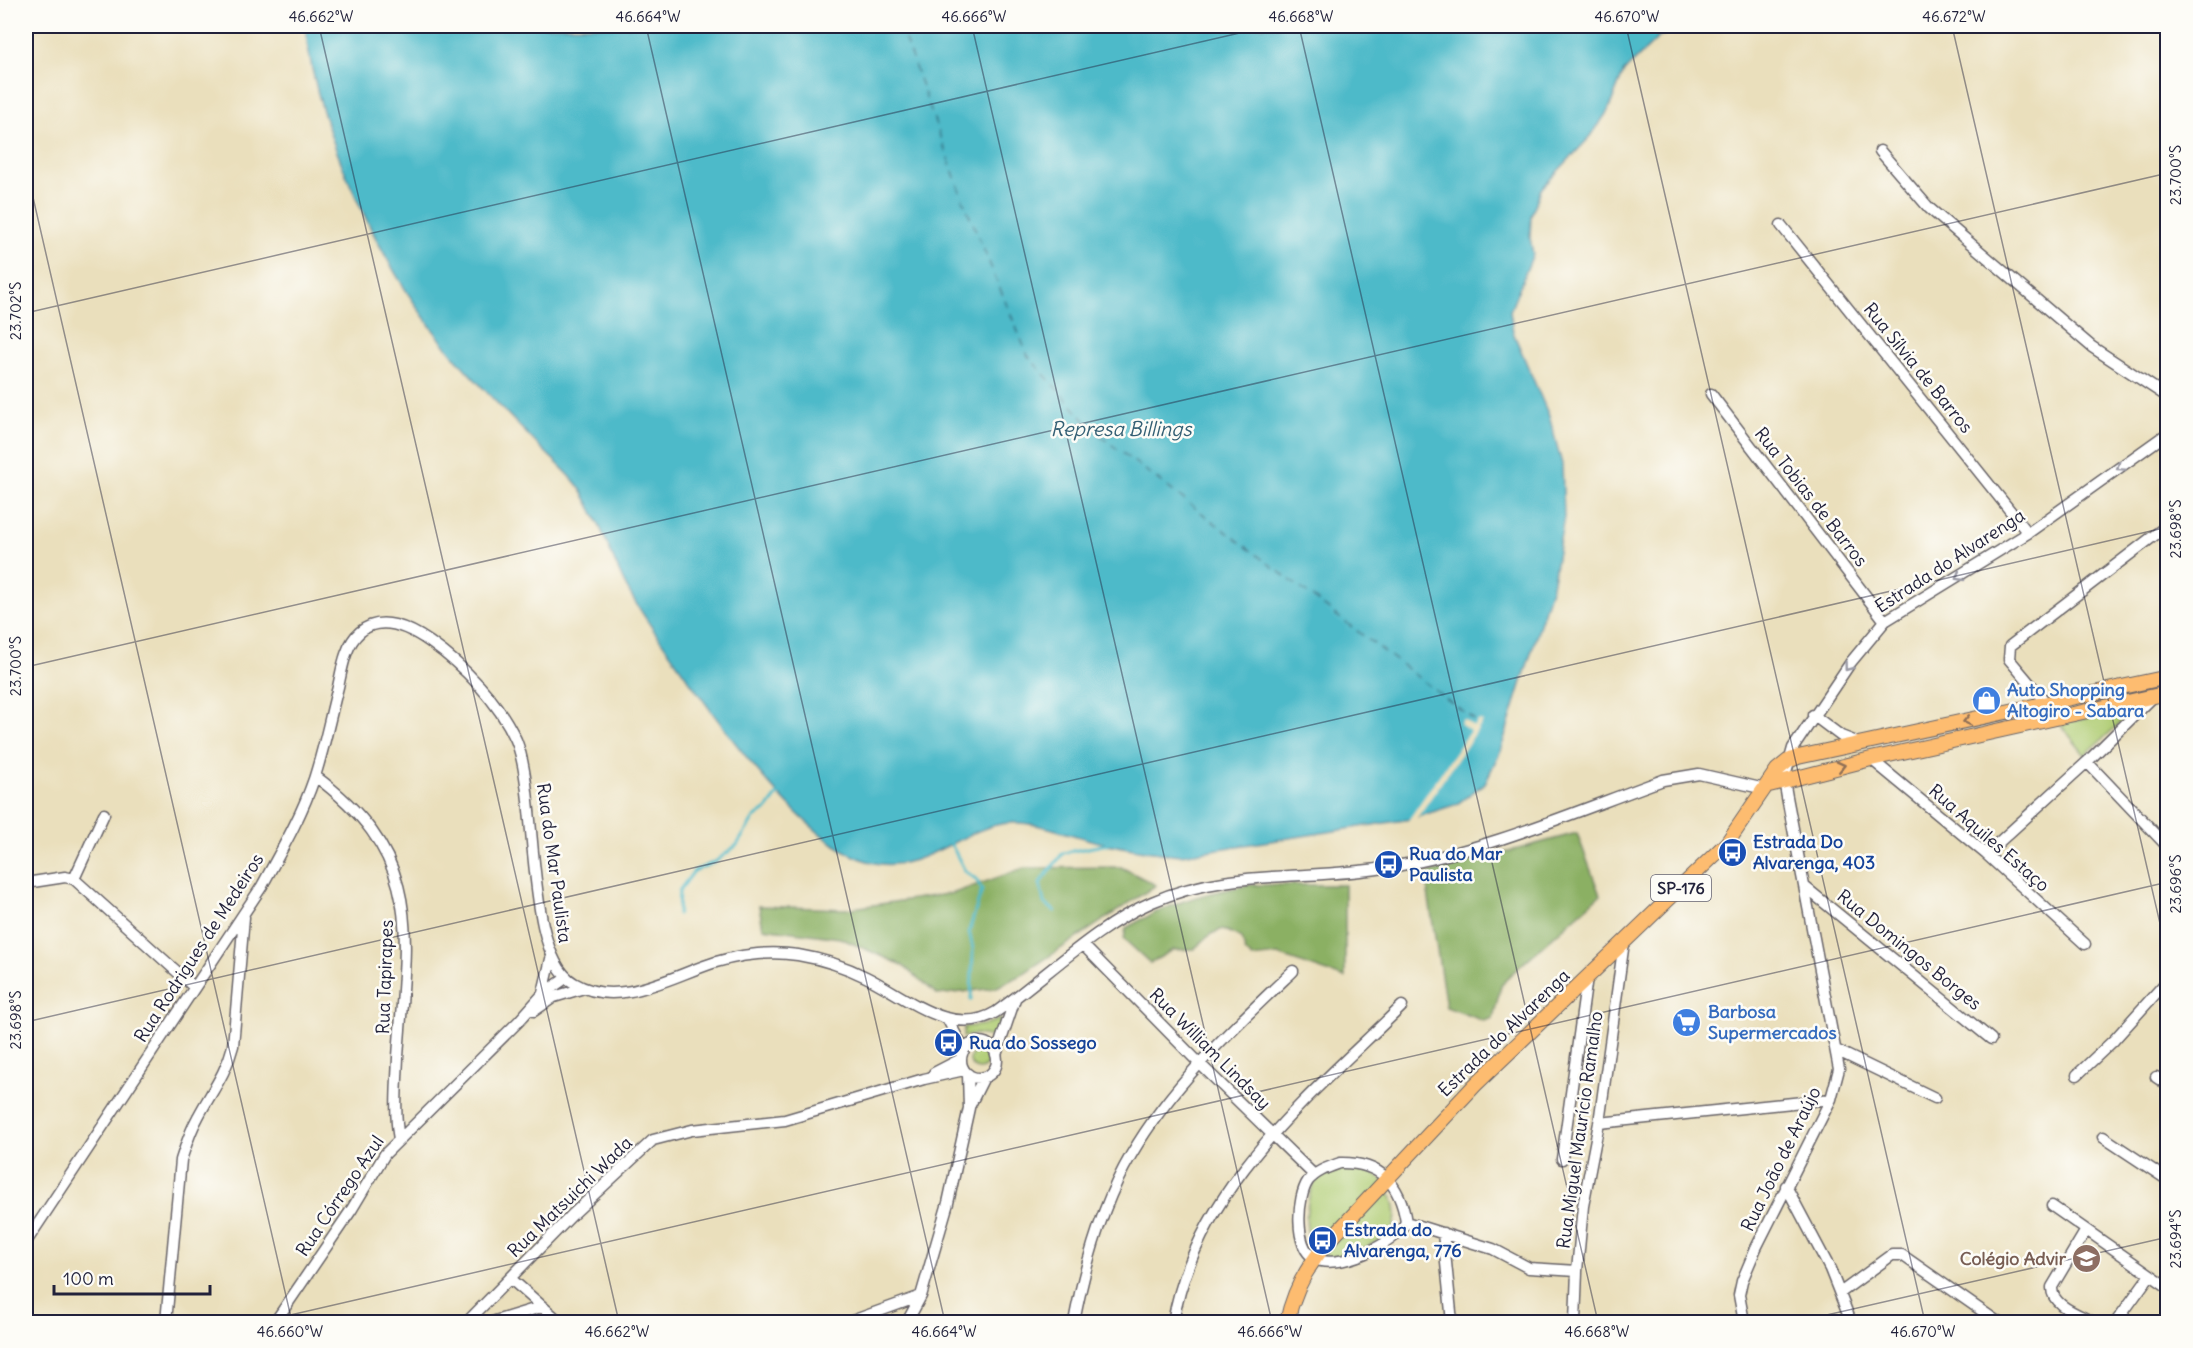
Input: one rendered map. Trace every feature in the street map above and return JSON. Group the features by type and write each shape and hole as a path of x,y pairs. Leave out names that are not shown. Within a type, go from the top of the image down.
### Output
{"main road":[{"path":"1788,761 2168,677"},
{"path":"1767,787 1784,780 1871,759 2161,695"},
{"name":"Estrada do Alvarenga","path":"1287,1323 1300,1281 1314,1258 1475,1085 1727,843 1777,770 1788,761"}],"street":[{"path":"1880,151 1929,208 2092,347 2168,397"},
{"name":"Rua Sílvia de Barros","path":"1781,225 2028,533"},
{"name":"Rua Tobias de Barros","path":"1711,393 1885,621"},
{"name":"Estrada do Alvarenga","path":"1788,761 1792,748 1814,715 1885,621 2028,533 2168,434"},
{"path":"2047,704 2009,659 2007,651 2010,646 2168,525"},
{"name":"Rua Rodrigues de Medeiros","path":"26,1242 194,987 244,916 287,841 315,776 348,649 362,630 373,624"},
{"name":"Rua do Mar Paulista","path":"373,624 392,624 407,628 449,656 484,691 505,720 516,741 523,766 539,900 551,959 566,978 584,988 621,992 640,989 735,957 787,953 841,965 948,1020"},
{"path":"1986,854 2161,695"},
{"path":"1814,715 1841,736 1859,744"},
{"name":"Rua Aquiles Estaço","path":"1871,759 1986,854 2085,944"},
{"name":"Rua João de Araújo","path":"1744,1323 1740,1309 1742,1281 1786,1186 1831,1099 1839,1069 1784,780 1788,761"},
{"path":"2087,762 2168,847"},
{"path":"969,1108 964,1063 948,1020 987,1018 1119,921 1152,902 1194,887 1240,878 1389,868 1437,858 1663,780 1699,774 1767,787"},
{"name":"Rua Tapirapes","path":"315,776 359,814 378,840 394,868 402,898 406,928 397,1089 396,1122 399,1139"},
{"path":"74,879 104,814"},
{"path":"26,883 65,877 74,879 194,987"},
{"name":"Rua Domingos Borges","path":"1805,887 1991,1039"},
{"path":"166,1323 181,1160 198,1116 228,1065 233,1047 244,916"},
{"name":"Rua Miguel Maurício Ramalho","path":"1575,1323 1583,1206 1599,1123 1624,942"},
{"name":"Rua William Lindsay","path":"1084,946 1199,1063 1314,1174"},
{"path":"543,994 551,959"},
{"path":"1074,1323 1092,1249 1104,1213 1130,1156 1156,1116 1199,1063 1293,971"},
{"name":"Rua Córrego Azul","path":"275,1323 352,1209 385,1154 519,1021 543,994 566,978"},
{"path":"1562,1159 1587,978"},
{"path":"2077,1075 2114,1040 2168,980"},
{"name":"Rua Córrego Azul","path":"519,1021 554,997 584,988"},
{"path":"907,1323 921,1296 948,1203 969,1108 984,1077 993,1071 996,1055 1015,999"},
{"path":"1173,1323 1177,1299 1195,1249 1216,1208 1241,1170 1271,1134 1402,1006"},
{"path":"964,1063 975,1043 981,1043 993,1049 996,1055"},
{"path":"1836,1050 1935,1098"},
{"path":"964,1063 984,1077"},
{"name":"Rua Matsuichi Wada","path":"467,1323 602,1185 653,1140 692,1130 785,1120 924,1079 964,1063"},
{"path":"2156,1077 2168,1085"},
{"path":"1599,1123 1831,1099"},
{"path":"2103,1137 2168,1180"},
{"path":"1340,1163 1361,1163 1375,1168 1388,1178 1403,1207 1406,1222 1395,1238 1365,1254 1332,1261 1314,1258 1301,1236 1300,1224 1302,1194 1314,1174 1340,1163"},
{"path":"1786,1186 1840,1293 1851,1323"},
{"path":"2052,1206 2168,1287"},
{"path":"1406,1222 1493,1250 1529,1268 1577,1271"},
{"path":"2086,1230 2052,1287 2052,1293 2059,1304 2093,1323"},
{"path":"1443,1233 1452,1323"},
{"path":"1840,1293 1892,1255 1902,1255 1998,1323"},
{"path":"2116,1323 2150,1275"},
{"path":"511,1279 560,1323"},
{"path":"849,1323 921,1296"},
{"path":"492,1323 541,1307"}],"green space":[{"path":"2139,706 2085,755 2060,724"},
{"path":"1577,833 1600,895 1509,976 1501,986 1493,1018 1484,1021 1446,1007 1425,874"},
{"path":"1121,867 1156,885 1021,975 995,988 938,995 902,965 840,938 763,928 759,906 846,909 954,893 1024,868"},
{"path":"1249,885 1345,885 1345,978 1278,955 1252,958 1245,951 1242,938 1223,929 1211,934 1194,949 1173,950 1150,963 1124,939 1126,928 1157,912 1200,896"},
{"path":"1001,1019 994,1037 976,1034 963,1037 964,1027 983,1025"},
{"path":"979,1051 985,1054 988,1060 985,1066 979,1069 973,1066 970,1060 973,1054"},
{"path":"1361,1166 1381,1179 1388,1188 1396,1213 1393,1228 1380,1240 1348,1254 1328,1257 1319,1254 1312,1246 1308,1235 1307,1210 1313,1186 1318,1178 1327,1172 1343,1167"}],"water":[{"name":"Represa Billings","path":"305,26 1689,26 1660,36 1624,71 1608,111 1591,136 1541,189 1531,216 1530,238 1533,254 1510,311 1513,332 1549,416 1562,464 1564,517 1552,586 1500,752 1485,783 1457,804 1411,819 1181,855 1116,846 1041,826 1019,823 990,827 922,858 904,863 886,864 867,861 841,849 788,804 736,744 648,623 624,582 593,512 577,484 468,372 411,298 385,255 341,163 312,70"}],"pier":[{"path":"1463,719 1474,727 1479,720 1483,722 1415,821 1407,822 1470,731 1460,724"}],"waterway":[{"path":"678,914 679,891 694,871 715,862 737,845 754,818 767,809 779,793"},
{"path":"951,844 965,871 976,879 982,890 969,931 973,949 971,1000"},
{"path":"1055,911 1044,903 1040,883 1063,853 1108,844"}],"ferry route":[{"path":"900,26 964,202 1028,356 1095,432 1477,722"}],"place":[{"name":"Auto Shopping Altogiro - Sabara","path":"1986,700"},
{"name":"Estrada Do Alvarenga, 403","path":"1732,852"},
{"name":"Rua do Mar Paulista","path":"1388,864"},
{"name":"Barbosa Supermercados","path":"1687,1022"},
{"name":"Rua do Sossego","path":"948,1043"},
{"name":"Estrada do Alvarenga, 776","path":"1323,1240"},
{"name":"Colégio Advir","path":"2087,1259"}]}
